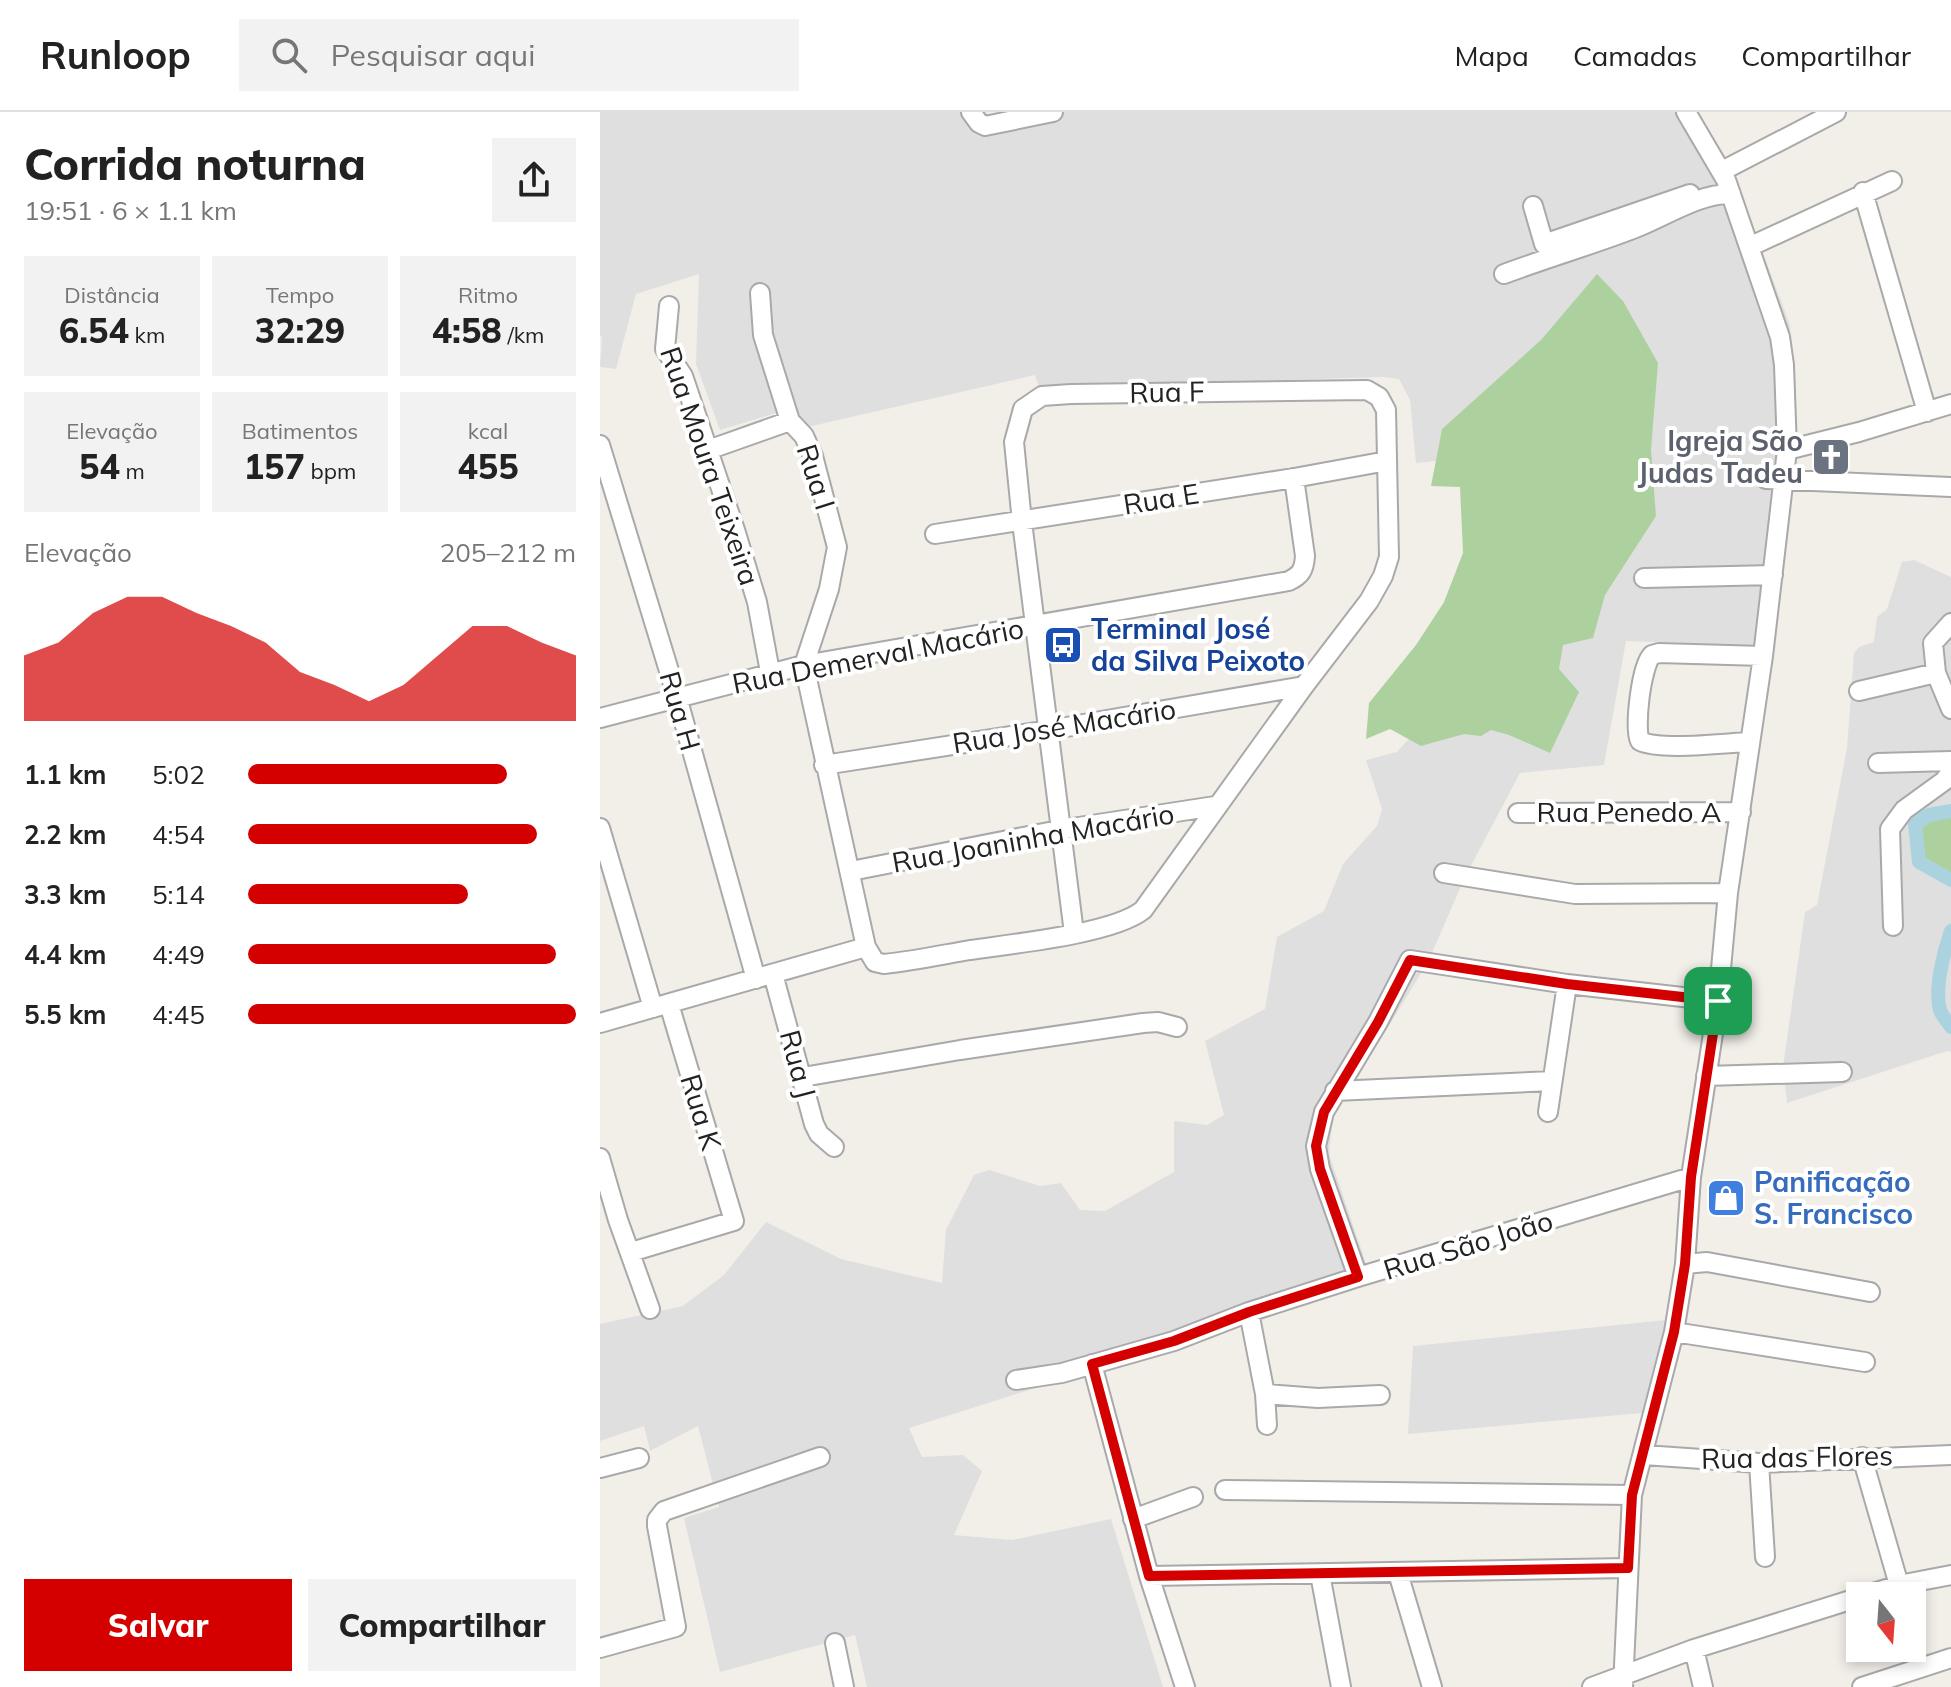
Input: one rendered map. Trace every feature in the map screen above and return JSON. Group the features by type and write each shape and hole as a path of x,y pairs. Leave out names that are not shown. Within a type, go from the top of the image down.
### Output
{"street":[{"path":"975,117 990,125 1053,112"},
{"path":"1623,1681 1632,1495 1674,1332 1685,1264 1691,1177 1718,1001 1728,893 1773,575 1775,479 1787,450 1780,337 1751,246 1726,182 1686,112"},
{"path":"1533,206 1544,244 1726,182 1836,112"},
{"path":"1751,246 1892,181"},
{"path":"1504,274 1632,230 1719,194 1726,182"},
{"path":"1863,192 1927,412"},
{"name":"Rua I","path":"760,293 763,335 790,421 804,436 813,456 837,547 829,589 804,665"},
{"name":"Rua Moura Teixeira","path":"669,306 665,349 683,376 708,450 757,602 770,672"},
{"name":"Rua F","path":"1022,522 1014,442 1023,409 1042,396 1155,391 1367,390 1383,403 1386,410 1387,461"},
{"path":"1787,450 1951,404"},
{"path":"708,450 790,421"},
{"name":"Rua H","path":"600,445 606,481 764,976"},
{"path":"804,665 866,947 875,962 884,964 1074,933 1133,918 1143,910 1215,806 1369,601 1383,576 1389,557 1387,461"},
{"name":"Rua E","path":"935,534 1387,461"},
{"name":"Rua Demerval Macário","path":"600,718 804,665 1289,581 1304,568 1305,556 1294,478"},
{"path":"1775,479 1951,487"},
{"path":"1022,522 1074,933"},
{"path":"1644,578 1773,575"},
{"path":"1951,623 1933,643 1936,673 1951,709"},
{"path":"1750,742 1666,745 1640,741 1637,727 1645,665 1652,655 1659,653 1763,656"},
{"path":"1859,691 1936,673"},
{"name":"Rua José Macário","path":"824,765 1304,686"},
{"path":"1878,763 1951,761"},
{"path":"1893,926 1890,829 1904,810 1944,781 1951,772"},
{"name":"Rua Joaninha Macário","path":"851,871 1059,830 1215,806"},
{"name":"Rua Penedo A","path":"1518,813 1741,812"},
{"name":"Rua K","path":"600,828 734,1221 631,1252"},
{"path":"1444,873 1575,894 1728,893"},
{"path":"600,1023 866,947"},
{"path":"1358,1277 1320,1169 1316,1146 1324,1112 1378,1022 1410,960 1567,984 1718,1001"},
{"name":"Rua J","path":"764,976 803,1077 814,1124 819,1134 834,1147"},
{"path":"1548,1112 1567,984"},
{"path":"803,1077 1143,1023 1158,1022 1177,1027"},
{"path":"1706,1076 1842,1072"},
{"path":"1335,1091 1552,1081"},
{"path":"600,1158 618,1220 650,1309"},
{"name":"Rua São João","path":"1016,1380 1062,1373 1174,1341 1249,1312 1358,1277 1691,1177"},
{"path":"600,1226 618,1220"},
{"path":"1685,1264 1707,1262 1870,1292"},
{"path":"1249,1312 1265,1394 1267,1425"},
{"path":"1674,1332 1865,1362"},
{"path":"1092,1364 1149,1576 1185,1687"},
{"path":"1265,1394 1318,1398 1380,1395"},
{"path":"1636,1408 1656,1406"},
{"name":"Rua das Flores","path":"1644,1455 1759,1463 1951,1455"},
{"path":"600,1648 677,1625 657,1526 657,1520 664,1511 820,1457"},
{"path":"1862,1457 1898,1582"},
{"path":"600,1468 639,1458"},
{"path":"1759,1463 1765,1557"},
{"path":"1225,1490 1632,1495"},
{"path":"1133,1519 1193,1497"},
{"path":"1149,1576 1628,1568"},
{"path":"1398,1573 1432,1687"},
{"path":"1320,1574 1341,1687"},
{"path":"1915,1582 1951,1575"},
{"path":"1592,1687 1623,1681 1694,1649 1846,1601"},
{"path":"835,1643 844,1687"},
{"path":"1694,1649 1703,1687"},
{"path":"1862,1687 1951,1658"}],"shaded area":[{"path":"600,112 986,112 992,121 1027,112 1698,112 1730,165 1790,325 1794,470 1773,646 1626,641 1604,765 1520,773 1465,877 1428,962 1355,1081 1335,1099 1329,1154 1369,1272 1184,1341 909,1428 922,1457 963,1455 982,1471 954,1535 1012,1540 1111,1519 1163,1687 867,1687 855,1635 720,1672 684,1518 719,1507 698,1426 650,1451 644,1426 600,1441 600,1324 683,1306 724,1275 766,1222 841,1259 942,1283 946,1230 974,1175 989,1170 1040,1186 1061,1183 1080,1210 1105,1211 1174,1172 1174,1121 1207,1125 1224,1115 1205,1041 1265,1009 1277,937 1324,911 1343,864 1377,826 1382,809 1366,760 1397,752 1511,624 1562,448 1416,463 1410,400 1399,379 1382,377 1039,388 1035,375 803,428 776,413 720,430 696,364 699,274 636,294 616,369 600,367"},
{"path":"1914,560 1951,577 1951,806 1918,814 1919,862 1951,882 1951,1052 1787,1103 1783,1067 1805,912 1817,905 1847,748 1854,653 1859,647 1874,642 1877,617 1887,609 1902,562"},
{"path":"1666,1320 1642,1413 1408,1434 1413,1346"}],"green space":[{"path":"1597,274 1623,301 1658,363 1651,450 1656,516 1605,595 1593,638 1563,645 1559,669 1579,692 1550,753 1491,730 1481,736 1464,734 1421,746 1390,729 1366,739 1369,703 1416,645 1444,602 1463,553 1460,487 1431,486 1442,429 1541,340"},
{"path":"1951,806 1951,882 1919,862 1912,836 1917,814"}],"waterway":[{"path":"1951,811 1929,815 1915,824 1919,862 1951,880"},
{"path":"1951,931 1938,992 1940,1010 1951,1027"}],"place":[{"name":"Igreja São Judas Tadeu","path":"1831,457"},
{"name":"Terminal José da Silva Peixoto","path":"1063,645"},
{"name":"Panificação S. Francisco","path":"1726,1198"}],"route":[{"path":"1410,960 1567,984 1718,1001 1691,1177 1685,1264 1674,1332 1632,1495 1628,1568 1149,1576 1092,1364 1174,1341 1249,1312 1358,1277 1320,1169 1316,1146 1324,1112 1378,1022 1410,960"}]}
